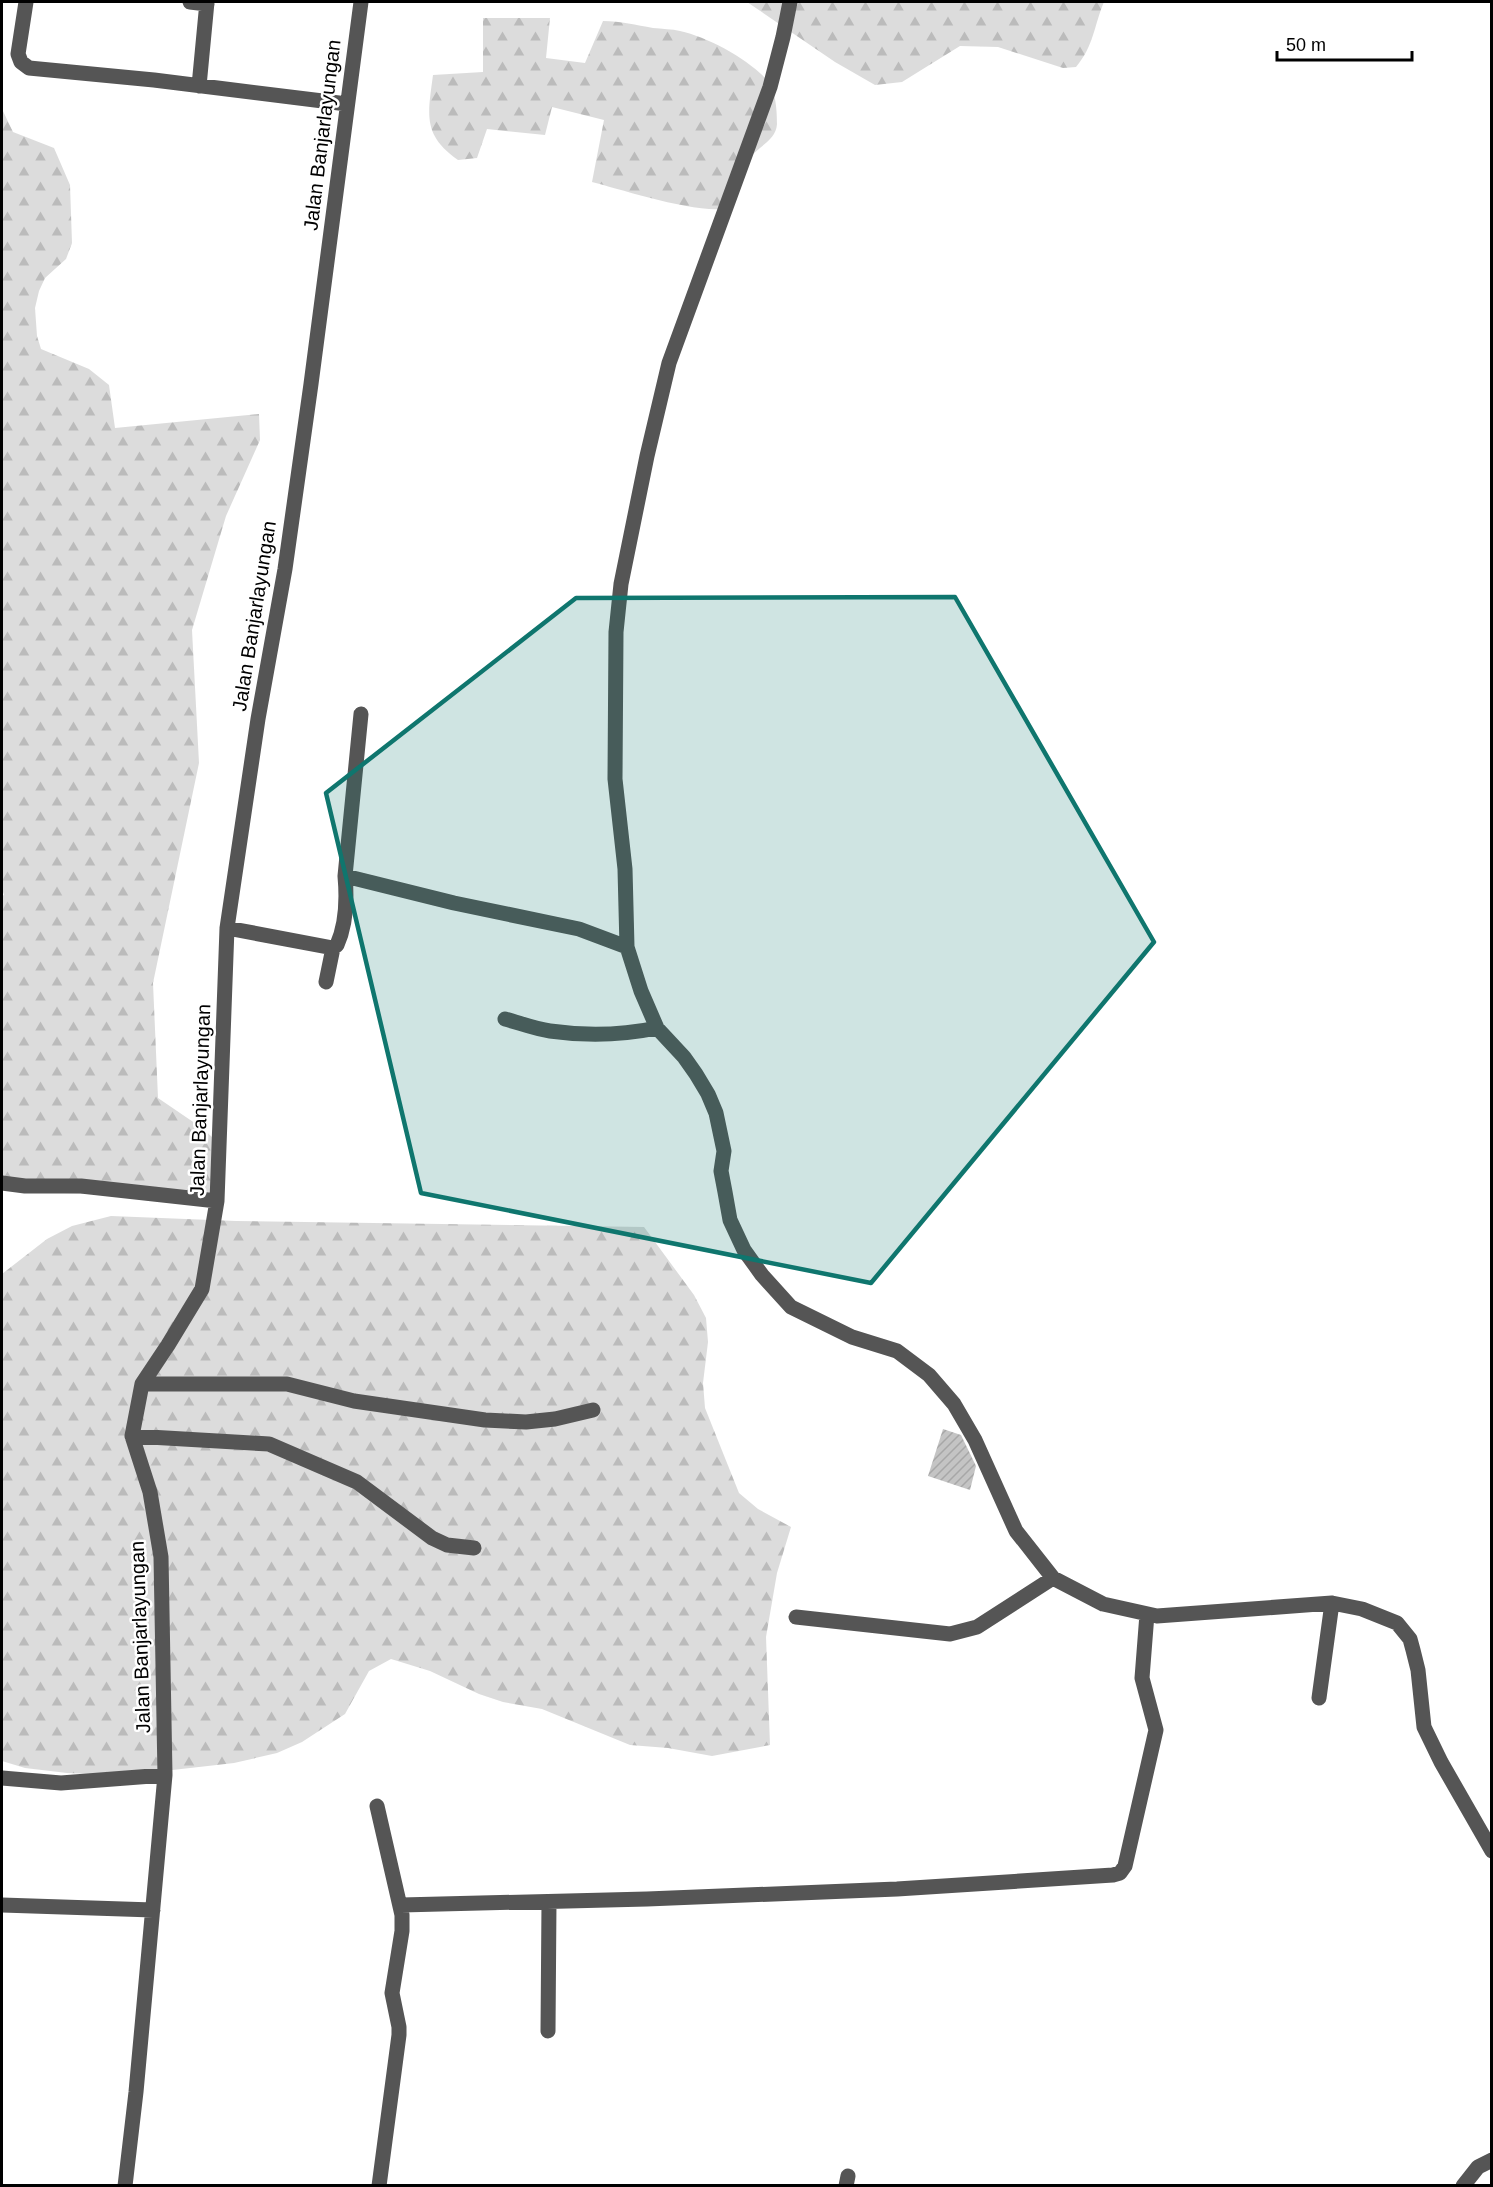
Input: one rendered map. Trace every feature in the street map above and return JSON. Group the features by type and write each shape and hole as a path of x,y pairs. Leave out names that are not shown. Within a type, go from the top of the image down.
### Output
{"street":[{"path":"26,2 18,54 21,62 29,68 347,104"},
{"path":"190,2 207,3 199,86"},
{"name":"Jalan Banjarlayungan","path":"125,2186 136,2092 165,1775 161,1557 150,1492 132,1436 142,1384 202,1289 217,1201 227,928 258,719 288,545 361,2"},
{"path":"789,2 770,87 669,363 621,584 616,632 615,779 625,869 627,947 641,991 657,1028 684,1057 712,1104 722,1133 724,1151 721,1171 730,1220 744,1250 791,1307 852,1337 897,1351 929,1375 954,1404 975,1440 1016,1532 1053,1578 1103,1604 1157,1616 1332,1604 1362,1609 1397,1623 1410,1639 1418,1670 1424,1727 1491,1851"},
{"path":"326,982 333,948 337,945 341,935 346,902 345,876 361,714"},
{"path":"345,876 454,903 579,929 627,947"},
{"path":"227,928 333,948"},
{"path":"505,1019 548,1031 576,1033 640,1032 657,1028"},
{"path":"2,1183 25,1186 81,1186 217,1201"},
{"path":"142,1384 287,1384 354,1401 485,1420 526,1422 555,1419 593,1410"},
{"path":"132,1436 269,1444 357,1482 432,1539 447,1545 474,1548"},
{"path":"796,1617 950,1634 976,1627 1053,1578"},
{"path":"1319,1698 1332,1604"},
{"path":"401,1905 897,1889 1120,1873 1125,1866 1156,1730 1142,1678 1147,1614"},
{"path":"2,1778 61,1783 165,1775"},
{"path":"377,1806 401,1905 402,1931 393,1993 399,2035 380,2186"},
{"path":"548,2031 549,1902"},
{"path":"2,1905 153,1910"},
{"path":"1463,2186 1478,2167 1491,2160"}],"highlighted area":[{"path":"955,597 1154,942 871,1283 421,1193 326,793 576,598"}],"green space":[{"path":"747,2 1104,2 1087,51 1076,67 1063,68 998,47 960,46 902,82 875,85 835,62"},
{"path":"483,18 550,18 546,58 585,63 603,21 677,30 703,38 739,57 767,80 775,101 776,130 746,164 733,206 722,209 686,206 592,182 604,120 552,107 545,135 487,129 477,158 458,160 438,142 430,123 433,75 483,72"},
{"path":"2,109 13,132 54,148 70,185 72,243 66,259 45,278 35,308 37,336 41,349 89,369 109,385 115,428 259,414 260,440 226,516 192,630 199,763 153,983 158,1098 212,1137 216,1199 13,1191 2,1186 2,896 4,895 2,889"},
{"path":"111,1216 236,1221 644,1227 694,1295 706,1318 708,1342 703,1383 705,1408 739,1493 758,1509 791,1527 777,1573 766,1637 770,1745 712,1756 668,1748 630,1745 542,1709 503,1702 479,1694 430,1671 391,1659 369,1671 345,1714 302,1742 277,1753 234,1763 139,1776 67,1773 25,1768 2,1761 2,1274 47,1239 72,1226"}],"building":[{"path":"943,1429 961,1435 976,1466 970,1490 928,1476"}]}
